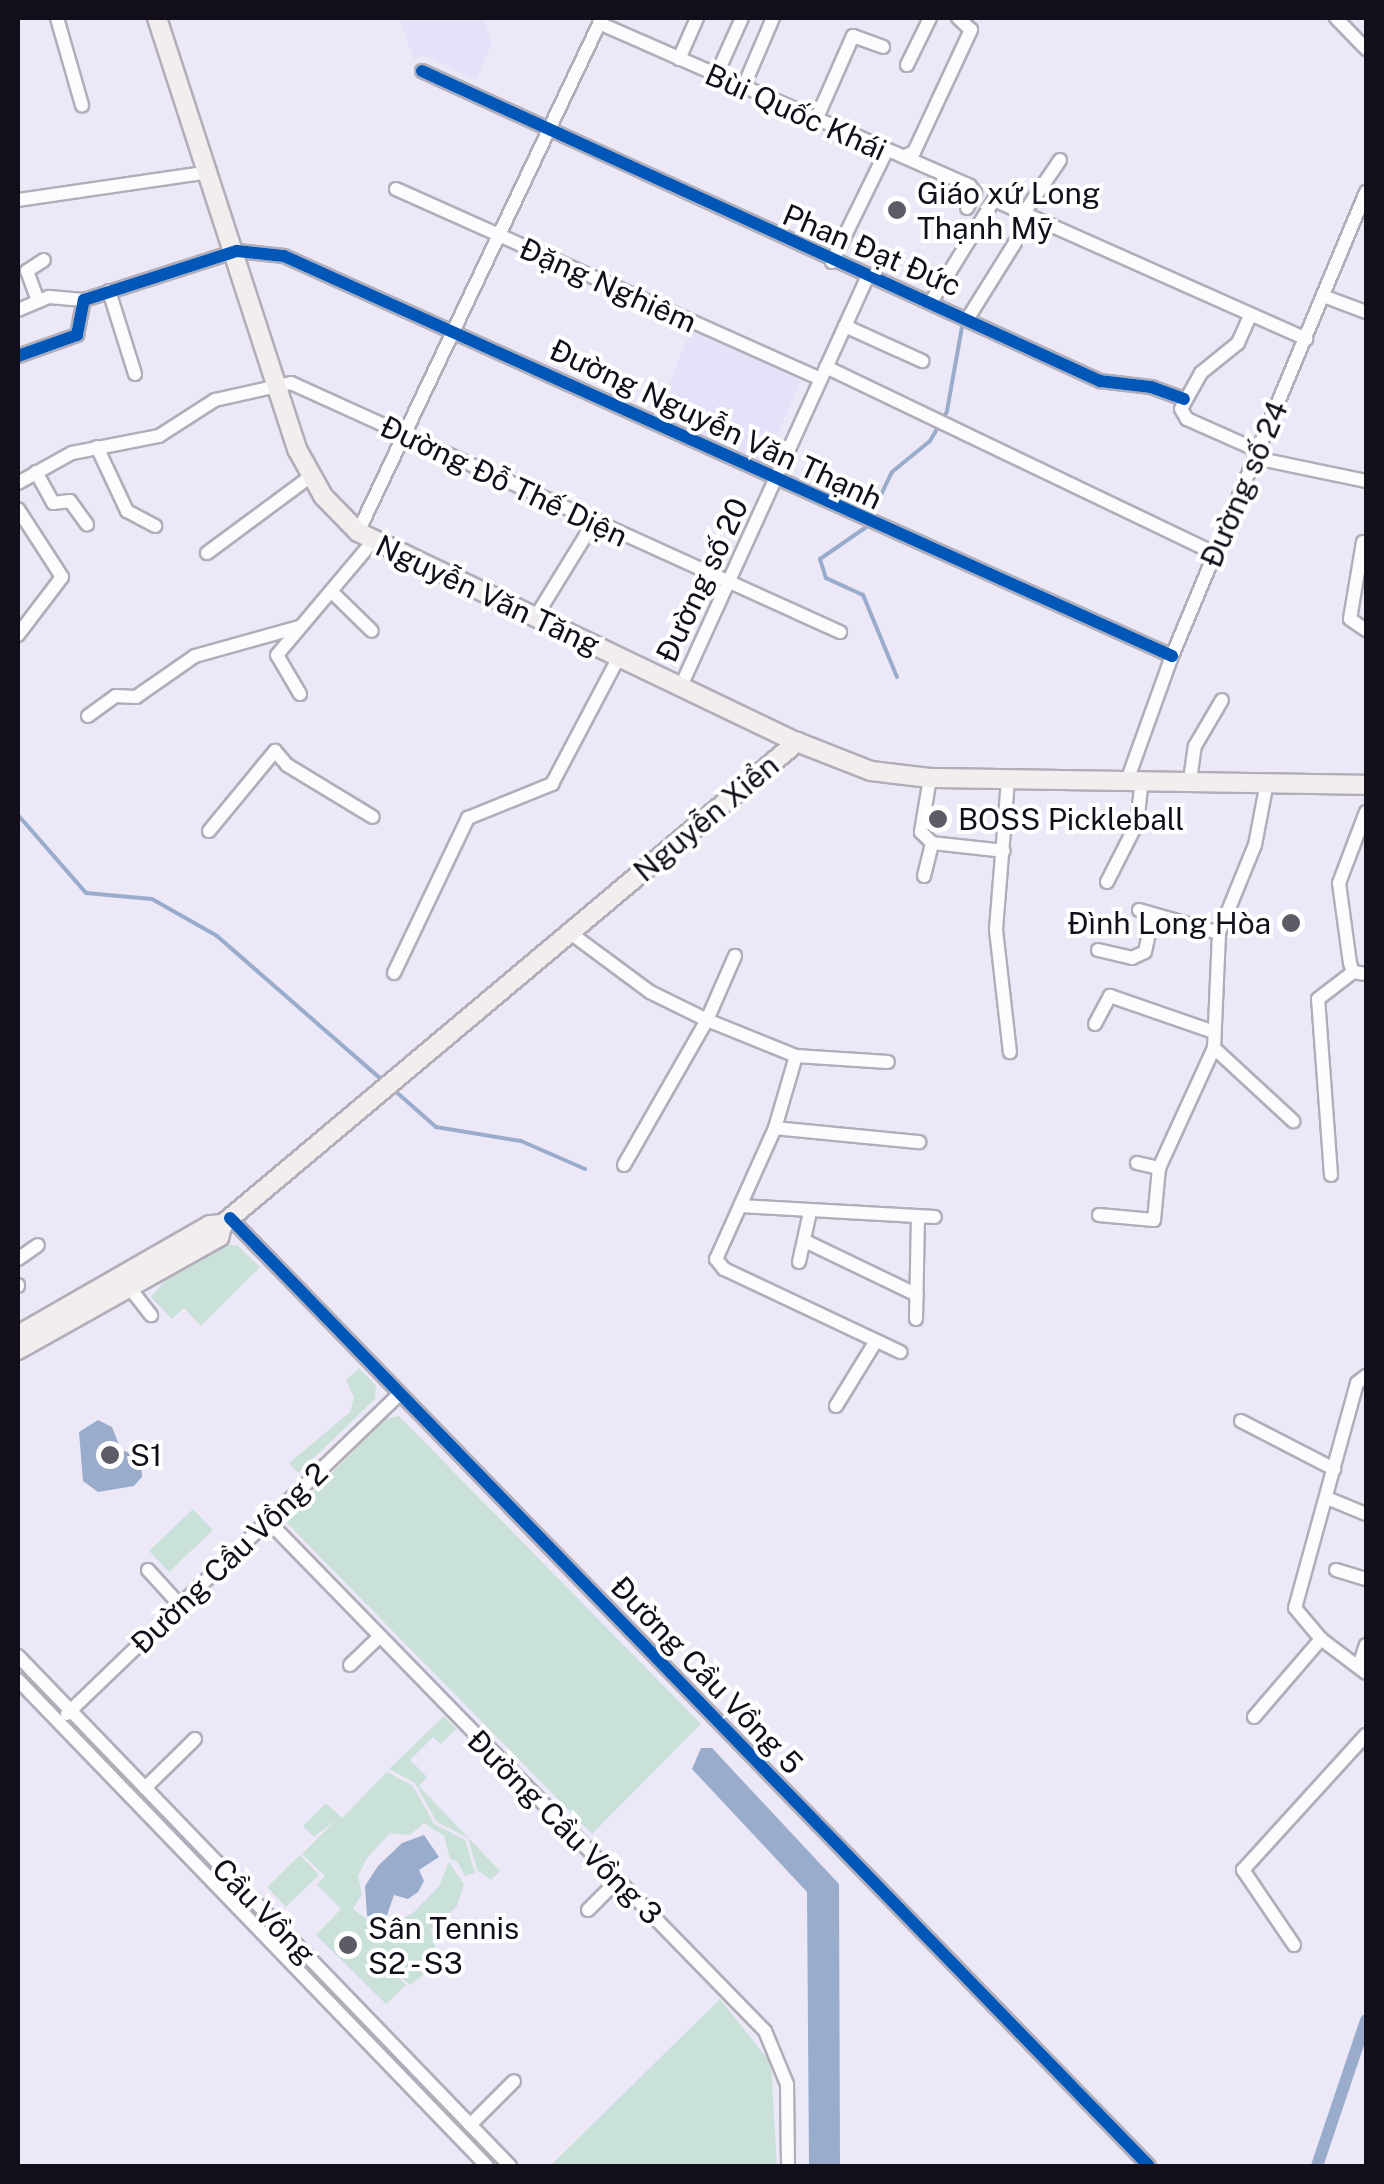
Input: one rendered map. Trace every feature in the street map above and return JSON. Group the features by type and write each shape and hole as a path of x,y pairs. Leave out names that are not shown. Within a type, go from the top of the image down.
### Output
{"main road":[{"name":"Nguyễn Văn Tăng","path":"156,18 311,476 365,536 797,742"},
{"name":"Nguyễn Xiển","path":"226,1221 797,742 871,770 930,778 1135,778 1366,785"},
{"path":"18,1350 218,1236 226,1221"},
{"path":"18,1335 210,1225 226,1221"}],"street":[{"path":"56,18 82,105"},
{"path":"679,59 697,18"},
{"path":"716,76 742,18"},
{"path":"743,88 772,18"},
{"path":"907,65 930,18"},
{"path":"1336,18 1366,50"},
{"path":"300,694 277,655 333,593 365,536 403,434 600,20"},
{"name":"Bùi Quốc Khái","path":"600,20 885,154 905,156 974,189 967,208"},
{"path":"905,156 914,152 964,22"},
{"path":"815,122 853,36 883,47"},
{"name":"Phan Đạt Đức","path":"422,72 1100,382 1150,386 1184,399"},
{"path":"832,262 885,154"},
{"path":"969,319 1060,160"},
{"path":"18,200 210,172"},
{"name":"Đặng Nghiêm","path":"396,189 823,373 1215,552"},
{"name":"Đường số 24","path":"1107,882 1137,823 1135,778 1172,656 1326,297 1366,192"},
{"path":"931,302 991,200 1306,339"},
{"path":"18,310 66,295 84,300 237,251"},
{"name":"Đường Nguyễn Văn Thạnh","path":"237,251 284,256 1172,656"},
{"path":"38,301 28,271 44,260"},
{"name":"Đường số 20","path":"681,686 867,277"},
{"path":"109,291 135,374"},
{"path":"1326,297 1366,312"},
{"path":"18,356 77,335 84,300"},
{"path":"1250,316 1225,359 1201,372 1184,399 1187,419 1257,454 1366,481"},
{"path":"844,326 922,361"},
{"path":"18,483 97,447 159,436 215,400 277,382"},
{"name":"Đường Đỗ Thế Diện","path":"277,382 304,387 840,632"},
{"path":"97,447 127,511 154,526"},
{"path":"36,472 52,503 70,501 87,524"},
{"path":"207,553 311,476"},
{"path":"18,509 62,578 18,636"},
{"path":"535,618 594,522"},
{"path":"1363,542 1350,619 1366,627"},
{"path":"333,593 372,631"},
{"path":"88,716 116,696 136,697 195,656 299,627"},
{"path":"394,973 468,818 552,784 619,657"},
{"path":"1190,780 1195,746 1222,700"},
{"path":"208,830 275,751 286,765 372,817"},
{"path":"930,778 920,832 932,843 1004,851"},
{"path":"1008,780 996,930 1010,1052"},
{"path":"1099,1214 1154,1220 1158,1168 1214,1048 1219,933 1255,845 1267,782"},
{"path":"1331,1176 1318,999 1360,973 1338,883 1366,812"},
{"path":"924,876 932,843"},
{"path":"1098,950 1132,958 1145,952 1146,913 1219,933"},
{"path":"568,932 650,992 707,1020 796,1056 888,1062"},
{"path":"624,1166 707,1020 736,956"},
{"path":"1095,1024 1110,996 1214,1032"},
{"path":"1214,1048 1293,1121"},
{"path":"796,1056 775,1128 718,1251 724,1269 900,1352"},
{"path":"775,1128 919,1142"},
{"path":"1137,1163 1158,1168"},
{"path":"740,1206 934,1217"},
{"path":"799,1262 810,1212"},
{"path":"916,1319 918,1217"},
{"name":"Đường Cầu Vồng 5","path":"226,1221 400,1394 1149,2166"},
{"path":"805,1241 917,1296"},
{"path":"18,1259 38,1245"},
{"path":"129,1287 150,1315"},
{"path":"836,1406 876,1341"},
{"path":"1366,1376 1356,1384 1294,1608 1321,1639 1363,1670 1366,1644"},
{"name":"Đường Cầu Vồng 2","path":"58,1723 400,1394"},
{"path":"1241,1421 1334,1469"},
{"path":"1327,1498 1366,1514"},
{"name":"Đường Cầu Vồng 3","path":"268,1521 777,2048 787,2084 788,2166"},
{"path":"148,1570 180,1605"},
{"path":"1336,1570 1366,1579"},
{"path":"350,1665 379,1637"},
{"path":"1254,1717 1321,1639"},
{"name":"Cầu Vồng","path":"18,1656 510,2166"},
{"name":"Cầu Vồng","path":"18,1680 487,2166"},
{"path":"1294,1945 1244,1870 1366,1734"},
{"path":"146,1788 195,1739"},
{"path":"588,1910 618,1880"},
{"path":"470,2125 514,2082"}],"shaded area":[{"path":"399,18 483,18 492,43 476,79 424,56 414,59"},
{"path":"693,325 803,377 762,467 655,419"}],"green space":[{"path":"226,1244 238,1246 260,1267 201,1326 184,1308 172,1319 151,1297 169,1276"},
{"path":"359,1368 376,1386 375,1399 298,1473 289,1463 350,1412 354,1397 346,1380"},
{"path":"399,1416 701,1724 592,1834 284,1520 386,1419"},
{"path":"193,1509 213,1530 169,1572 149,1551"},
{"path":"444,1716 456,1729 441,1744 433,1737 410,1760 427,1777 419,1786 500,1871 491,1880 477,1870 468,1838 437,1822 415,1783 389,1769"},
{"path":"387,1772 413,1786 434,1824 465,1840 475,1873 465,1876 457,1861 450,1859 444,1836 424,1823 410,1835 390,1833 367,1858 358,1876 362,1894 353,1909 372,1923 392,1924 413,1913 439,1886 449,1862 464,1884 457,1906 431,1929 435,1947 424,1956 437,1964 410,1985 385,1963 406,1985 386,2004 316,1935 341,1909 317,1885 325,1876 302,1854 337,1819 314,1837 303,1826 326,1803 342,1818"},
{"path":"300,1855 319,1875 286,1907 267,1887"},
{"path":"720,1999 771,2063 777,2166 550,2166"}],"water":[{"name":"S1","path":"98,1420 112,1427 121,1450 141,1457 142,1477 134,1486 98,1492 83,1481 79,1432"},
{"path":"701,1748 712,1748 839,1884 840,2166 809,2166 807,1892 692,1769"},
{"path":"424,1835 439,1857 419,1870 424,1881 418,1892 408,1899 394,1895 386,1918 367,1916 365,1886 378,1866 402,1843"}],"waterway":[{"path":"897,677 863,595 826,578 820,559 865,528 892,472 930,441 947,411 962,327"},
{"path":"18,815 86,893 152,899 217,936 383,1081"},
{"path":"394,1090 436,1127 521,1141 585,1169"},
{"path":"1317,2166 1366,2020"}],"cycle path":[{"path":"422,71 1100,381 1151,387 1184,399"},
{"path":"18,356 77,335 84,300 237,251 284,256 1172,656"},
{"path":"230,1218 1149,2166"}],"place":[{"name":"Giáo xứ Long Thạnh Mỹ","path":"897,210"},
{"name":"BOSS Pickleball","path":"938,819"},
{"name":"Đình Long Hòa","path":"1291,923"},
{"name":"S1","path":"110,1455"},
{"name":"Sân Tennis S2 - S3","path":"348,1945"}]}
